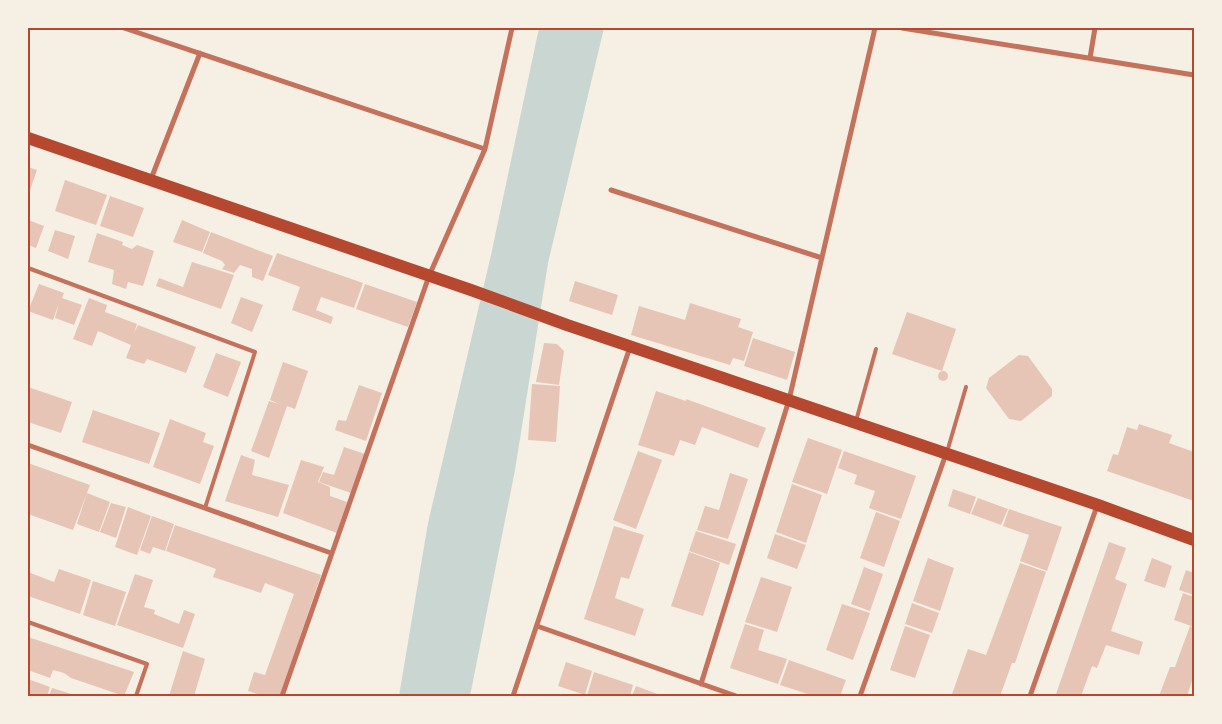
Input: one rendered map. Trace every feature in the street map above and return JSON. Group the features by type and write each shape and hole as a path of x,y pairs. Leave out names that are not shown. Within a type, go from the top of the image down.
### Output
{"main road":[{"path":"28,138 471,290 567,325 1098,505 1194,540"}],"street":[{"path":"124,28 485,149"},
{"path":"282,696 430,276 485,149 512,28"},
{"path":"701,684 789,400 875,28"},
{"path":"902,28 1194,75"},
{"path":"1090,58 1095,28"},
{"path":"150,180 200,53"},
{"path":"611,190 822,258"},
{"path":"513,696 630,346"},
{"path":"28,445 331,553"},
{"path":"860,696 946,454"},
{"path":"1030,696 1098,505"},
{"path":"537,626 736,696"}],"lane":[{"path":"28,268 255,352 205,508"},
{"path":"855,423 876,349"},
{"path":"946,454 966,387"},
{"path":"28,622 147,664 136,696"}],"shaded area":[{"path":"539,28 604,28 548,263 515,470 470,696 399,696 428,523 491,255"}],"building":[{"path":"28,167 37,170 28,196"},
{"path":"65,180 107,195 96,225 55,211"},
{"path":"110,196 144,208 133,237 100,226"},
{"path":"28,220 44,226 36,248 28,245"},
{"path":"182,220 210,232 202,252 173,242"},
{"path":"55,230 75,236 68,259 48,251"},
{"path":"211,232 273,256 263,281 252,277 252,269 240,265 234,273 222,269 225,265 222,261 203,253"},
{"path":"97,233 123,242 122,245 132,249 137,245 154,251 143,286 128,282 126,289 112,284 114,270 88,262"},
{"path":"277,253 363,283 354,308 321,297 316,310 333,317 331,324 292,310 300,287 268,275"},
{"path":"192,262 234,275 221,309 156,286 159,278 183,287"},
{"path":"575,281 618,295 612,315 569,301"},
{"path":"39,284 64,293 62,298 82,305 74,325 55,318 59,303 53,320 28,311"},
{"path":"365,284 417,302 408,327 356,309"},
{"path":"241,297 263,305 252,332 231,323"},
{"path":"89,298 107,305 105,312 137,324 134,333 138,325 196,347 186,373 147,359 144,364 126,358 131,345 98,331 92,346 73,339"},
{"path":"690,303 741,319 738,327 753,332 744,361 733,358 730,365 631,335 639,306 685,320"},
{"path":"907,312 956,329 942,371 892,354"},
{"path":"753,338 795,352 787,380 744,366"},
{"path":"544,343 557,344 564,351 559,385 536,382"},
{"path":"216,353 241,362 228,397 203,387"},
{"path":"1019,355 1028,356 1052,389 1052,396 1021,421 1009,419 986,388 989,378"},
{"path":"283,362 308,371 295,409 287,406 269,458 251,451 269,401 279,404 270,400"},
{"path":"943,371 948,376 943,381 938,376"},
{"path":"532,384 560,386 556,442 528,440"},
{"path":"359,385 382,393 366,441 335,430 338,420 346,421"},
{"path":"28,387 72,402 61,433 28,422"},
{"path":"656,391 686,401 686,399 766,428 758,448 702,427 695,445 680,440 674,456 638,445"},
{"path":"93,410 160,433 149,464 82,442"},
{"path":"170,419 206,433 203,442 214,446 200,484 153,467"},
{"path":"1139,424 1172,435 1169,443 1194,452 1194,501 1107,471 1113,454 1118,455 1127,427 1137,430"},
{"path":"808,438 842,450 827,494 792,482"},
{"path":"344,447 365,454 351,493 319,482 323,472 334,475"},
{"path":"638,451 662,460 636,529 613,520"},
{"path":"844,451 916,476 901,519 869,508 875,491 854,484 857,475 838,468"},
{"path":"241,455 255,460 252,475 289,485 278,517 225,501"},
{"path":"301,460 324,467 318,482 330,487 330,496 347,502 337,533 283,513"},
{"path":"28,463 90,485 73,530 28,514"},
{"path":"730,473 748,479 728,539 697,530 705,506 719,510"},
{"path":"792,484 822,495 806,543 776,532"},
{"path":"953,489 976,497 970,514 948,506"},
{"path":"87,493 110,502 99,532 77,524"},
{"path":"978,498 1008,509 1001,525 971,514"},
{"path":"111,503 126,507 116,538 100,532"},
{"path":"128,507 151,516 137,555 115,547"},
{"path":"1009,509 1062,527 1047,571 1020,561 1029,535 1003,526"},
{"path":"876,512 900,521 884,567 860,558"},
{"path":"152,516 174,524 165,551 153,547 150,554 140,550"},
{"path":"175,525 321,575 280,696 264,696 248,691 254,672 265,675 294,594 265,583 261,593 213,577 216,569 166,551"},
{"path":"614,526 644,535 629,579 621,577 615,598 644,609 635,636 584,619"},
{"path":"696,531 736,544 729,565 689,551"},
{"path":"775,534 806,545 797,569 767,558"},
{"path":"1109,542 1126,548 1115,579 1127,584 1111,631 1143,642 1139,655 1106,645 1097,668 1092,666 1081,696 1056,694"},
{"path":"689,552 720,563 703,616 671,606"},
{"path":"928,558 954,568 940,611 913,601"},
{"path":"1152,558 1172,566 1165,588 1144,581"},
{"path":"1020,563 1046,572 1015,663 1012,663 1000,696 960,696 952,694 968,649 986,655"},
{"path":"864,567 883,574 870,611 851,604"},
{"path":"59,569 91,580 80,614 28,596 28,572 54,582"},
{"path":"1186,570 1194,573 1194,595 1179,590"},
{"path":"135,574 153,580 144,607 155,610 154,614 179,624 184,610 195,614 183,648 117,625"},
{"path":"761,577 792,587 777,632 745,622"},
{"path":"93,581 126,592 115,626 83,615"},
{"path":"1183,593 1194,597 1194,627 1174,620"},
{"path":"912,603 939,613 932,633 905,624"},
{"path":"842,604 870,613 853,660 826,650"},
{"path":"745,624 764,630 758,650 787,659 778,684 730,668"},
{"path":"905,626 930,635 915,678 890,670"},
{"path":"1190,626 1194,628 1194,675 1187,696 1159,696 1170,667 1175,667"},
{"path":"28,637 134,672 124,696 53,670 50,678 28,670"},
{"path":"183,651 205,659 194,696 169,696"},
{"path":"789,660 846,680 840,696 814,696 780,685"},
{"path":"566,662 592,671 585,695 558,686"},
{"path":"594,672 633,685 630,696 587,696"},
{"path":"28,679 50,687 47,696 28,696"},
{"path":"636,686 663,696 632,696"},
{"path":"52,688 78,696 49,696"}]}
